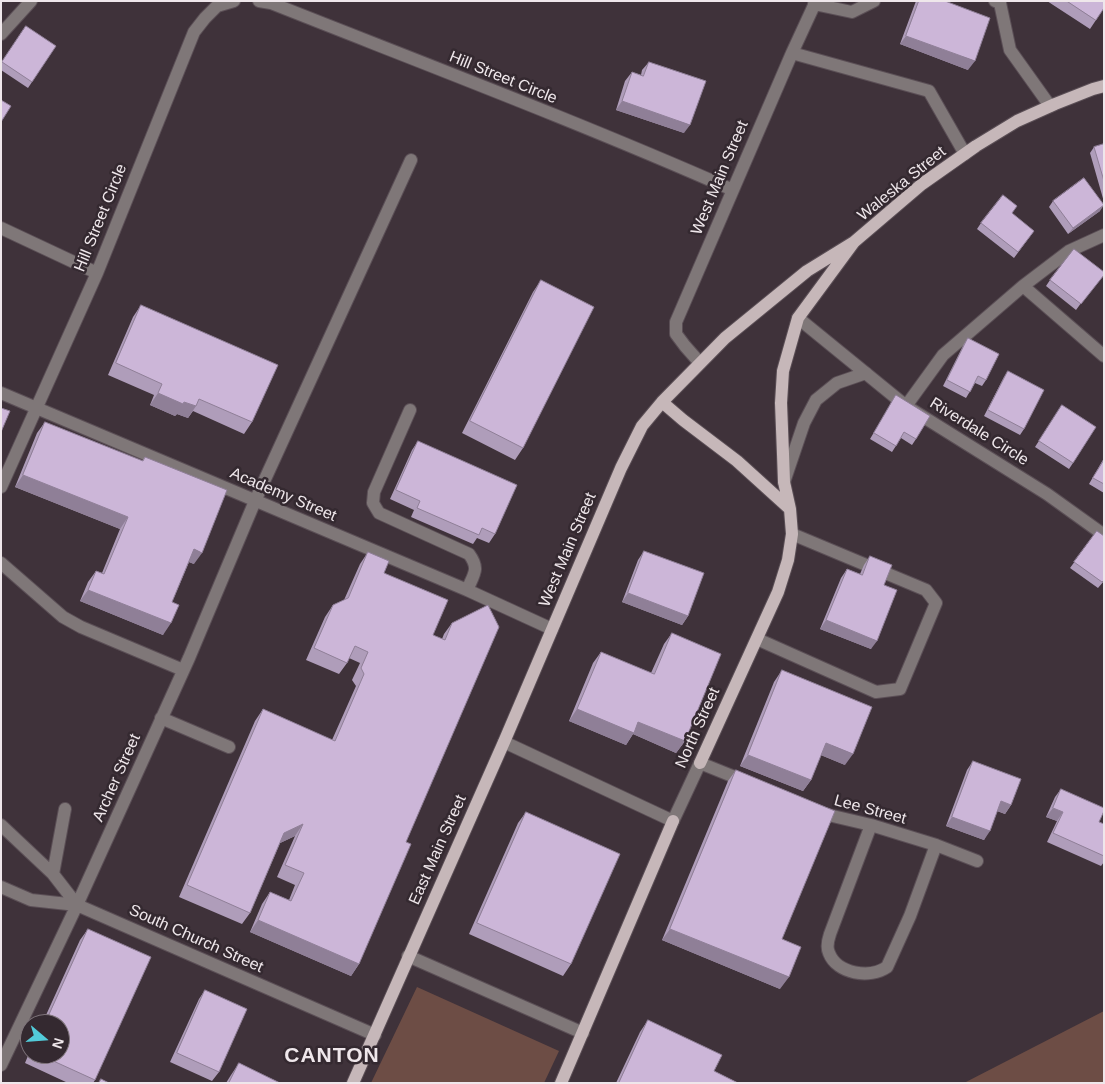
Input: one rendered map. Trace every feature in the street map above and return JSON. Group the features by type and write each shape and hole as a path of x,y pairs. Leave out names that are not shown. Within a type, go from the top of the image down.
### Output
{"main road":[{"name":"Waleska Street","path":"782,371 798,318 854,242 922,184 1017,121 1050,106 1104,86"},
{"name":"West Main Street","path":"552,629 621,468 642,426 662,402 725,338 808,270 854,242"},
{"name":"North Street","path":"700,763 778,592 788,560 792,534 790,509 784,482 781,431 782,371"},
{"path":"662,402 737,461 790,509"},
{"name":"East Main Street","path":"352,1083 504,742 552,629"},
{"name":"North Street","path":"560,1083 674,821"}],"street":[{"path":"1,34 31,1"},
{"name":"Hill Street Circle","path":"1,487 97,273 194,32 218,6 234,1"},
{"name":"Hill Street Circle","path":"260,1 271,3 546,112 733,190"},
{"path":"815,3 852,12 874,1"},
{"path":"995,1 1000,3 1010,50 1050,106"},
{"name":"West Main Street","path":"700,363 676,334 676,322 815,3"},
{"path":"792,53 929,91 965,154"},
{"name":"Archer Street","path":"1,1065 77,904 183,670 255,501 411,160"},
{"path":"1,228 97,273"},
{"name":"Riverdale Circle","path":"1104,235 1069,251 1023,286 943,354 906,406 1047,494 1104,534"},
{"path":"1023,286 1104,356"},
{"path":"798,318 906,406"},
{"path":"784,482 804,423 816,400 837,382 866,374"},
{"name":"Academy Street","path":"1,393 467,590 552,629"},
{"path":"410,410 374,492 373,503 379,513 469,554 475,562 476,570 467,590"},
{"path":"757,639 876,692 900,689 936,603 926,590 792,534"},
{"path":"1,563 63,617 81,627 183,670"},
{"path":"161,718 229,747"},
{"path":"504,742 674,821"},
{"path":"700,763 762,788"},
{"name":"North Street","path":"674,821 700,763"},
{"name":"Lee Street","path":"806,807 824,814 871,825 936,845 978,861"},
{"path":"53,874 65,809"},
{"path":"1,825 53,874 77,904"},
{"path":"871,825 828,942 828,951 833,961 845,969 867,974 881,971 887,967 910,916 936,845"},
{"name":"South Church Street","path":"1,887 31,900 77,904 375,1034"},
{"path":"408,956 582,1033"}],"shaded area":[{"path":"417,987 559,1051 544,1083 371,1083"},
{"path":"1104,1011 1104,1083 964,1083"}],"building":[{"path":"919,1 945,1 990,18 975,61 906,36"},
{"path":"1067,1 1104,1 1104,8 1096,20"},
{"path":"26,26 56,46 32,82 2,62"},
{"path":"649,62 706,81 690,125 622,101 632,72 643,76"},
{"path":"1,100 11,106 1,122"},
{"path":"1104,144 1104,181 1094,147"},
{"path":"1084,178 1104,205 1073,228 1053,201"},
{"path":"1003,195 1017,206 1012,213 1034,231 1018,252 981,223"},
{"path":"1074,249 1104,272 1104,275 1081,304 1050,280"},
{"path":"541,280 594,307 523,448 470,421"},
{"path":"141,305 278,365 252,422 199,399 196,406 184,402 183,404 158,393 162,384 116,363"},
{"path":"968,338 999,354 986,380 978,376 970,392 947,380"},
{"path":"1008,371 1044,390 1024,429 988,410"},
{"path":"896,395 930,416 916,439 904,432 896,446 874,433"},
{"path":"1062,405 1096,427 1073,463 1039,441"},
{"path":"1,408 10,411 1,432"},
{"path":"45,422 143,461 145,457 227,490 202,553 194,549 172,602 179,605 171,623 88,590 96,571 104,574 128,517 23,475"},
{"path":"418,441 517,485 495,534 482,528 479,535 417,508 420,501 396,490"},
{"path":"1104,460 1104,484 1093,478"},
{"path":"1097,531 1104,536 1104,580 1102,582 1074,562"},
{"path":"644,551 704,573 688,616 628,593"},
{"path":"368,552 389,561 384,573 448,600 433,635 445,640 452,623 488,605 499,627 406,842 411,844 359,964 258,920 270,892 291,901 304,873 285,865 303,824 284,833 250,913 187,885 263,709 335,741 364,674 361,668 368,652 355,646 347,663 314,648 333,605 348,598"},
{"path":"870,556 892,565 884,585 897,590 877,641 826,620 847,569 862,575"},
{"path":"672,633 721,654 685,741 638,722 634,733 577,709 601,652 654,674"},
{"path":"782,670 872,707 853,754 826,743 811,780 748,755"},
{"path":"973,761 1021,779 1011,805 1001,801 990,831 952,817"},
{"path":"736,770 835,811 782,939 801,947 789,977 670,929"},
{"path":"1061,789 1104,808 1099,822 1104,824 1104,856 1053,833 1063,812 1053,808"},
{"path":"526,812 620,854 571,964 477,923"},
{"path":"88,929 151,957 95,1080 60,1064 70,1064 70,1014 50,1014"},
{"path":"205,990 247,1009 219,1072 177,1053"},
{"path":"648,1020 722,1055 714,1071 738,1083 619,1083"},
{"path":"239,1063 280,1083 229,1083"},
{"path":"101,1079 109,1083 99,1083"}],"district":[{"name":"CANTON","path":"332,1056"}]}
